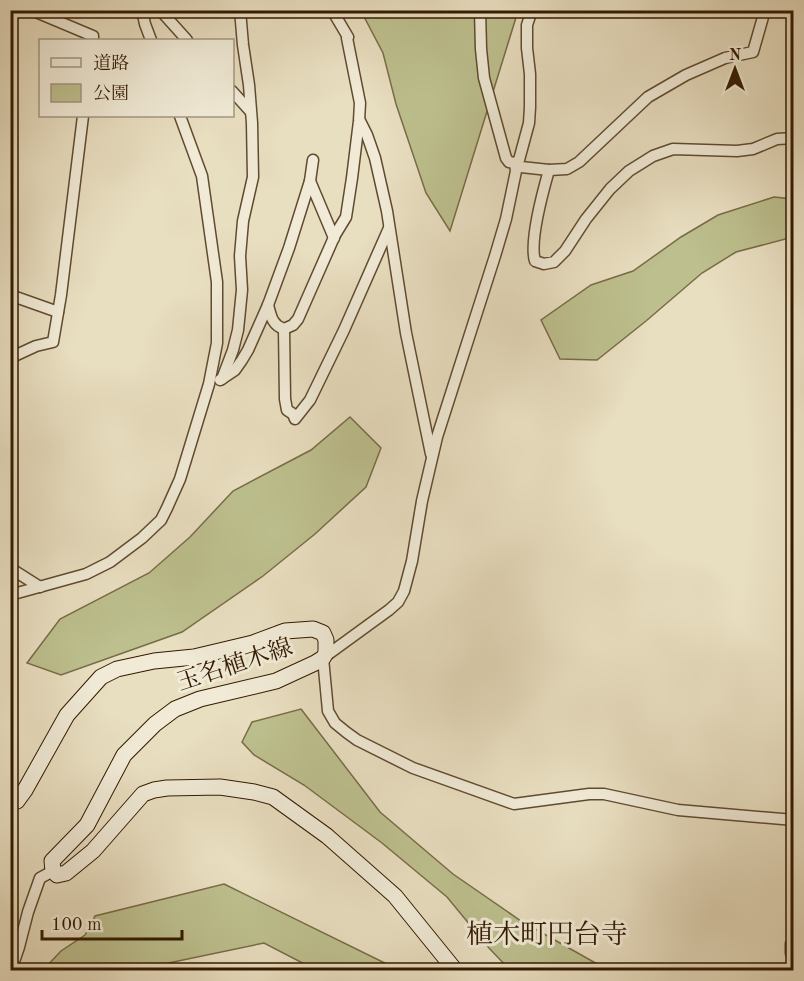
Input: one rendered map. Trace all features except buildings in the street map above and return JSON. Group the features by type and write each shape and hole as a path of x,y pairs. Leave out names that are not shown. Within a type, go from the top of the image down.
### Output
{"main road":[{"name":"玉名植木線","path":"10,804 17,801 25,790 67,715 101,677 117,669 154,661 194,657 253,643 285,631 313,629 323,633 326,640 326,653 315,663 276,681 200,699 175,709 155,724 124,755 87,825 52,861 53,871"},
{"path":"53,871 57,874 66,873 93,851 143,795 154,790 220,787 254,792 273,797 355,859 395,896 455,970"}],"street":[{"path":"31,10 93,36 93,39"},
{"path":"142,10 151,39"},
{"path":"160,10 186,39"},
{"path":"222,379 238,330 242,290 240,256 243,221 253,177 252,123 240,10"},
{"path":"268,305 272,321 277,327 284,329 293,325 298,319 345,217 360,121 360,103 348,37 332,10"},
{"path":"480,10 484,78 506,158 509,162 521,167 549,170 567,169 579,162 648,97 686,75 725,58 753,52 765,10"},
{"path":"515,163 519,160 531,107 527,25 532,10"},
{"path":"234,93 250,111"},
{"path":"10,358 36,346 53,342 83,117"},
{"path":"10,595 86,574 110,562 142,538 161,520 180,479 209,384 217,344 217,282 202,176 180,117"},
{"path":"360,121 375,158 387,211 406,333 432,458"},
{"path":"549,170 535,228 533,256 535,261 544,264 554,262 565,251 586,219 610,189 629,171 653,156 673,149 737,152 753,149 777,139 794,138"},
{"path":"209,384 235,370 248,350 289,248 310,181 314,160"},
{"path":"515,163 516,171 506,219 440,426 404,591 398,602 389,610 323,658 328,711 335,723 357,740 412,768 514,804 604,794 678,810 794,820"},
{"path":"310,181 334,238"},
{"path":"284,329 285,399 287,410 293,414 295,419 310,400 389,228"},
{"path":"10,295 58,312"},
{"path":"10,568 40,587"},
{"path":"11,970 40,878 53,871"},
{"path":"794,941 791,944 790,953 794,957"}],"green space":[{"path":"361,11 518,11 450,231 426,193 396,104 383,53"},
{"path":"774,197 793,199 793,237 736,252 702,273 597,360 560,359 541,320 591,285 633,271 681,237 718,215"},
{"path":"350,417 381,448 366,487 315,534 263,576 182,632 61,675 27,663 60,619 149,573 190,537 233,491 311,450"},
{"path":"301,709 380,812 453,874 521,921 608,970 510,970 447,897 382,843 304,785 254,755 242,742 252,722"},
{"path":"224,884 399,970 316,970 264,943 135,970 43,970 61,951 85,935 95,916"}],"district":[{"name":"植木町円台寺","path":"547,935"}]}
